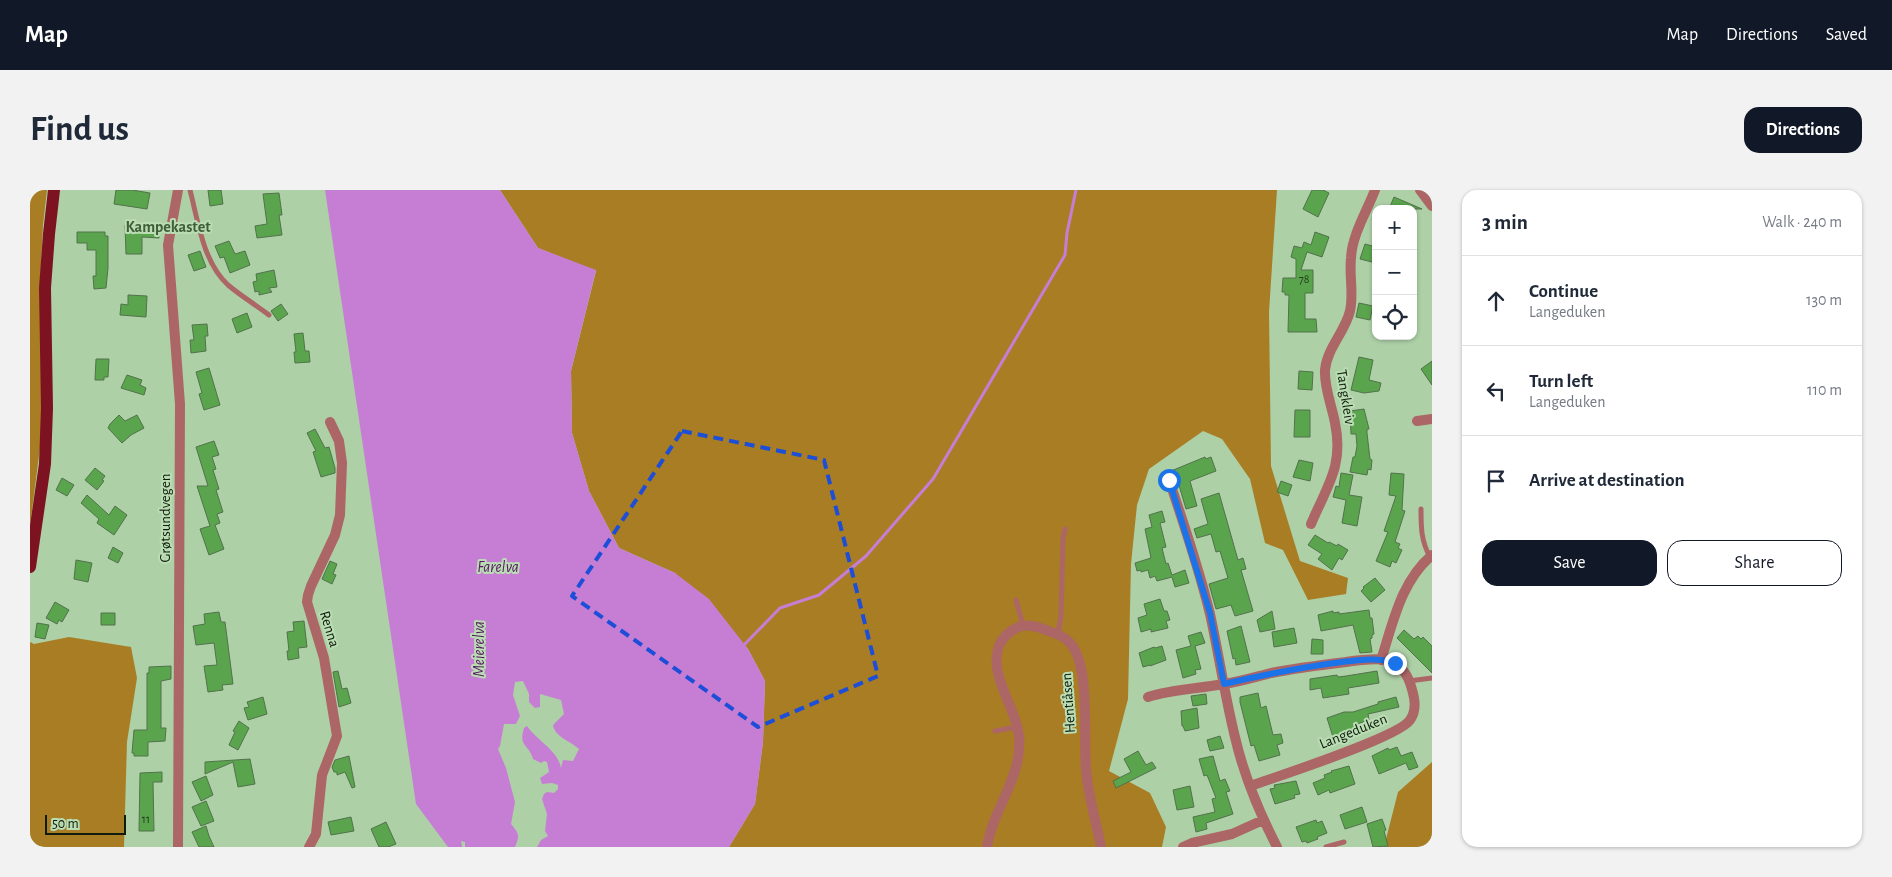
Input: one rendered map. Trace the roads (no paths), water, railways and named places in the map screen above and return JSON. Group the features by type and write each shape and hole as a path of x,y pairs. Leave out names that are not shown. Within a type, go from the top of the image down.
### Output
{"main road":[{"path":"30,567 46,464 45,288 48,234 54,190"}],"street":[{"name":"Grøtsundvegen","path":"178,190 168,245 180,404 178,847"},
{"name":"Tangkleiv","path":"1311,524 1332,478 1337,460 1338,439 1326,384 1325,368 1327,359 1348,320 1352,288 1350,257 1359,229 1376,190"},
{"path":"1420,190 1432,206"},
{"path":"1417,421 1432,419"},
{"name":"Renna","path":"308,847 316,834 322,774 337,736 324,658 307,602 311,586 335,535 340,515 342,464 339,441 330,422"},
{"path":"1169,480 1210,613 1235,739 1263,820 1277,847"},
{"path":"1148,698 1168,691 1224,684 1312,666 1381,660 1406,588 1431,556"},
{"path":"986,847 991,827 1011,786 1020,750 1018,727 999,676 998,650 1006,635 1015,628 1023,626"},
{"name":"Hentiåsen","path":"1023,626 1033,626 1058,634 1074,647 1081,667 1088,788 1101,847"},
{"name":"Langeduken","path":"1250,786 1339,754 1406,725 1413,714 1415,706 1414,695 1409,681 1406,674 1395,663 1381,660"},
{"path":"1183,847 1192,843 1232,834 1263,820"}],"lane":[{"path":"190,190 203,242 220,275 229,286 269,315"},
{"path":"1421,509 1421,533 1425,548 1431,556"},
{"path":"1058,634 1061,616 1062,548 1065,529"},
{"path":"1016,600 1023,626"},
{"path":"1409,681 1432,678"},
{"path":"995,731 1018,727"},
{"path":"1326,847 1344,842"}],"water":[{"name":"Farelva","path":"325,190 500,190 538,248 596,270 571,371 572,433 589,491 619,548 675,573 709,599 748,649 765,681 763,742 755,804 729,847 537,847 541,840 548,836 545,831 547,814 542,799 547,792 554,793 558,789 558,785 552,783 542,784 540,778 549,772 547,762 541,763 533,759 522,739 524,728 527,726 552,751 561,768 563,760 573,761 579,749 560,736 554,729 553,725 564,714 561,700 540,694 540,707 535,708 529,702 529,694 523,681 515,682 513,695 520,716 516,724 504,724 498,749 506,768 515,802 511,824 518,835 515,847 465,847 465,842 461,841 462,847 448,847 416,804"}],"waterway":[{"path":"744,645 780,608 819,595 866,556 933,479 1065,255 1067,233 1076,190"}],"district":[{"name":"Kampekastet","path":"168,226"}],"water label":[{"name":"Meierelva","path":"478,649"}]}
